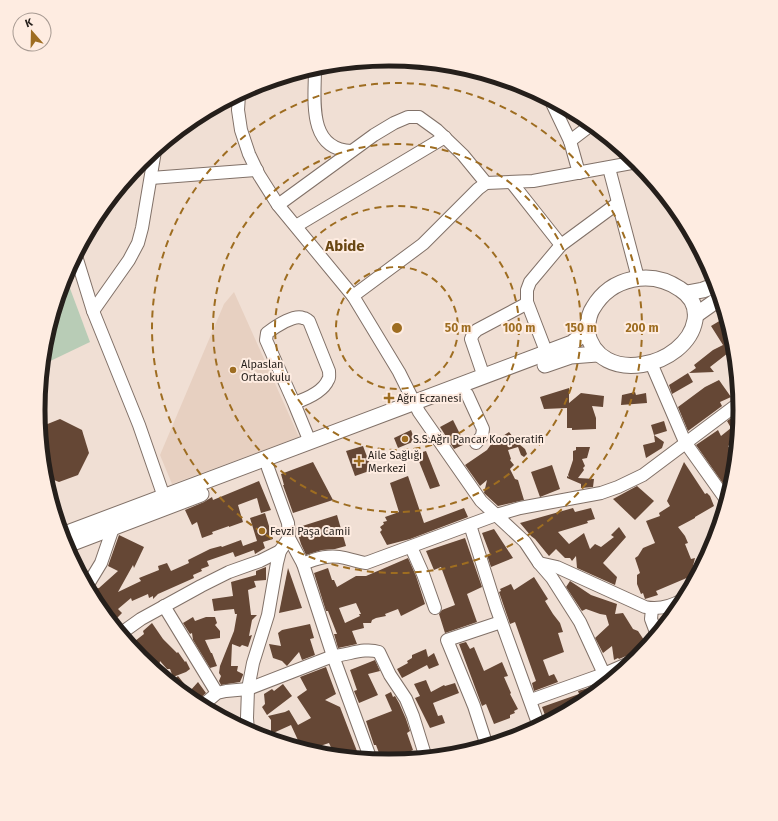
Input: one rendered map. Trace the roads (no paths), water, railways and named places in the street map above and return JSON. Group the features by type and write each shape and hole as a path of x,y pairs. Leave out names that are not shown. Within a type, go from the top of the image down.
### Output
{"main road":[{"path":"638,278 650,278 672,284 687,293 692,300 696,315 693,328 686,341 664,357 651,363 623,365 610,362 597,354 589,341 587,332 592,308 607,291 625,281 638,278"},
{"path":"687,293 710,287"},
{"path":"696,315 715,301"},
{"path":"68,534 111,523 268,468 417,407 484,377 547,354 572,343 587,332"},
{"path":"71,542 164,497 310,442 417,407 467,394 561,359 581,354 597,354"}],"street":[{"path":"315,75 314,107 318,129 335,149 351,151"},
{"path":"239,101 238,110 241,130 257,170 278,204 353,296 399,372 417,407 481,501 525,542 539,563 552,578 580,622 605,678"},
{"path":"555,110 570,141 579,173"},
{"path":"278,204 351,151 394,123 408,117 419,117 437,130 463,155 486,183"},
{"path":"570,141 586,129"},
{"path":"296,226 445,137"},
{"path":"93,311 129,260 138,243 142,228 153,160"},
{"path":"353,296 399,263 422,244 486,183 533,180 629,164"},
{"path":"609,168 638,278"},
{"path":"150,178 257,170"},
{"path":"512,182 561,245"},
{"path":"547,354 527,302 527,290 530,282 561,245 618,203"},
{"path":"78,263 93,311 139,425 164,497"},
{"path":"484,377 471,339 473,334 477,330 518,309 527,302"},
{"path":"294,403 307,398 324,387 329,379 329,371 309,321 303,317 294,318 275,327 267,333 266,340 310,442"},
{"path":"651,363 685,442 722,494"},
{"path":"467,394 483,429 482,436 476,444"},
{"path":"302,564 318,558 333,556 366,563 496,515 520,508 601,493 618,487 643,475 733,407"},
{"path":"268,468 288,523 289,538 302,564 332,656 369,754"},
{"path":"90,581 101,563 111,523"},
{"path":"470,525 501,622 537,721"},
{"path":"247,724 248,689 253,663 268,615 280,551 289,538"},
{"path":"411,547 423,574 435,608"},
{"path":"125,631 141,619 164,606 229,572 260,561 280,551"},
{"path":"539,563 557,567 611,591 626,600 652,609 664,608 674,604"},
{"path":"164,606 218,694"},
{"path":"652,609 651,619 655,629"},
{"path":"485,741 474,706 447,640 501,622"},
{"path":"207,702 218,694 226,691 248,689 332,656 365,650 375,650 379,652 390,675 406,699 424,753"},
{"path":"531,700 602,680"}],"place":[{"name":"Alpaslan Ortaokulu","path":"233,370"},
{"name":"Ağrı Eczanesi","path":"389,398"},
{"name":"S.S.Ağrı Pancar Kooperatifi","path":"405,439"},
{"name":"Aile Sağlığı Merkezi","path":"359,461"},
{"name":"Fevzi Paşa Camii","path":"262,531"}],"district":[{"name":"Abide","path":"345,246"}]}
